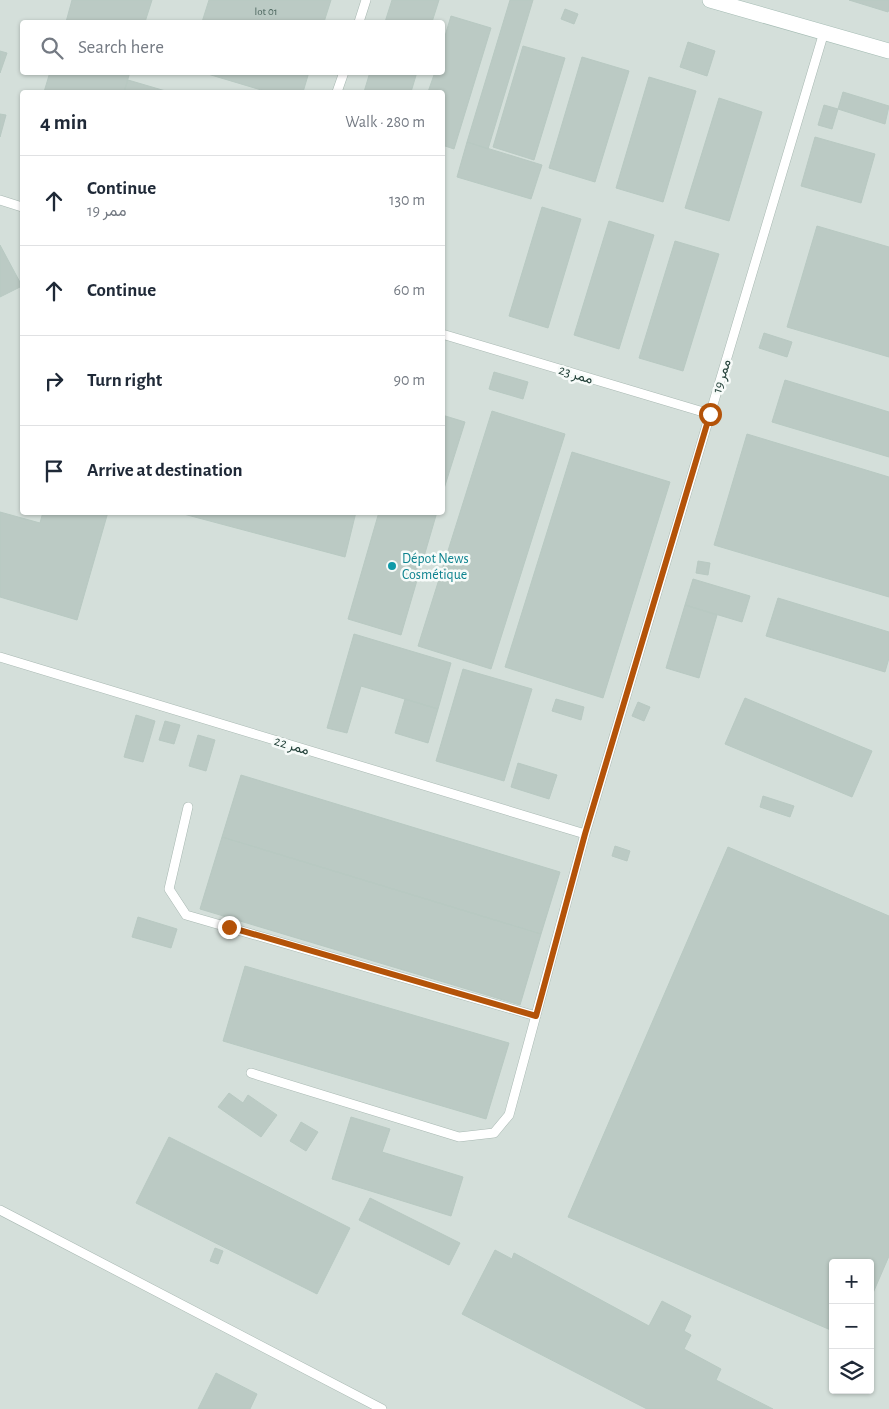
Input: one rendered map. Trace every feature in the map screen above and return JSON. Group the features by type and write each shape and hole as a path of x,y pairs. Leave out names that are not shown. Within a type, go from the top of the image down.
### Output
{"main road":[{"path":"710,0 889,51"}],"lane":[{"path":"360,20 366,0"},
{"name":"ممر 19","path":"251,1073 459,1137 494,1133 509,1115 585,834 824,32"},
{"path":"338,90 343,75"},
{"path":"0,200 20,206"},
{"name":"ممر 23","path":"445,335 710,414"},
{"name":"ممر 22","path":"0,657 585,834"},
{"path":"188,807 169,889 186,915 536,1016"},
{"path":"0,1210 382,1409"}],"shaded area":[{"path":"0,0 889,0 889,1409 0,1409"}],"building":[{"path":"72,0 152,0 146,20 67,20"},
{"path":"209,0 331,0 325,20 203,20"},
{"path":"392,0 439,0 433,20 386,20"},
{"path":"510,0 533,0 488,149 467,142"},
{"path":"849,0 889,0 889,9 888,12"},
{"path":"565,9 578,14 574,24 561,19"},
{"path":"451,16 491,28 454,149 445,146 445,90 429,90 434,75 445,75 445,36"},
{"path":"688,42 715,51 707,76 680,67"},
{"path":"523,46 565,58 534,160 493,147"},
{"path":"0,51 7,53 0,73"},
{"path":"582,57 629,71 595,182 549,168"},
{"path":"49,75 129,75 125,90 45,90"},
{"path":"211,75 308,75 304,90 261,90"},
{"path":"369,75 416,75 412,90 365,90"},
{"path":"649,77 696,91 663,202 616,188"},
{"path":"128,80 162,90 125,90"},
{"path":"843,92 889,106 885,124 838,109"},
{"path":"719,98 762,112 729,221 685,208"},
{"path":"824,105 838,109 832,129 818,125"},
{"path":"0,114 6,115 0,137"},
{"path":"815,137 875,154 861,203 801,186"},
{"path":"467,142 542,165 531,199 457,177"},
{"path":"542,207 581,219 548,328 509,316"},
{"path":"609,221 654,235 619,349 574,335"},
{"path":"817,226 889,247 889,357 787,327"},
{"path":"675,241 719,254 683,371 639,358"},
{"path":"0,245 20,282 20,287 0,297"},
{"path":"764,333 792,342 787,357 759,348"},
{"path":"494,372 528,382 523,399 489,389"},
{"path":"785,380 889,412 889,457 772,422"},
{"path":"492,411 565,434 491,669 418,646"},
{"path":"445,416 465,422 445,485"},
{"path":"747,434 889,477 889,597 714,545"},
{"path":"572,452 670,482 603,698 505,667"},
{"path":"0,512 40,523 42,515 107,515 77,620 0,597"},
{"path":"187,515 355,515 345,557"},
{"name":"Dépot News Cosmétique","path":"378,515 436,515 401,635 348,619"},
{"path":"698,561 710,563 708,575 696,573"},
{"path":"693,579 750,596 742,622 685,605"},
{"path":"778,598 889,632 889,658 885,672 766,636"},
{"path":"685,605 717,615 699,678 666,668"},
{"path":"354,634 451,663 438,709 361,686 347,733 327,728"},
{"path":"463,669 532,689 504,781 436,761"},
{"path":"745,698 872,751 852,797 725,744"},
{"path":"405,699 438,709 428,743 395,733"},
{"path":"556,699 584,707 581,720 552,711"},
{"path":"638,702 650,707 644,721 632,716"},
{"path":"136,715 155,721 143,762 124,757"},
{"path":"165,721 180,725 174,744 159,740"},
{"path":"198,735 215,740 206,771 189,766"},
{"path":"518,763 557,775 549,799 511,787"},
{"path":"241,775 560,872 541,934 222,837"},
{"path":"763,796 794,806 790,817 760,807"},
{"path":"222,837 541,934 520,1005 200,909"},
{"path":"615,846 630,851 627,861 612,856"},
{"path":"728,847 889,916 889,1256 874,1291 874,1259 829,1259 829,1329 568,1217"},
{"path":"138,917 177,929 171,948 132,937"},
{"path":"245,966 509,1043 486,1119 223,1041"},
{"path":"229,1093 243,1103 248,1095 277,1115 261,1137 218,1107"},
{"path":"351,1117 390,1129 382,1152 463,1177 451,1216 332,1179"},
{"path":"301,1122 318,1132 306,1151 290,1141"},
{"path":"169,1137 350,1228 317,1294 136,1203"},
{"path":"370,1198 460,1243 449,1265 359,1220"},
{"path":"215,1248 223,1251 218,1264 210,1261"},
{"path":"495,1250 512,1259 514,1253 649,1326 662,1301 691,1316 684,1331 691,1335 684,1349 721,1369 716,1380 773,1409 647,1409 462,1314"},
{"path":"216,1373 257,1394 250,1409 198,1409"}],"place":[{"name":"Dépot News Cosmétique","path":"392,566"}],"route":[{"path":"229,927 536,1016 585,834 710,414"}]}
